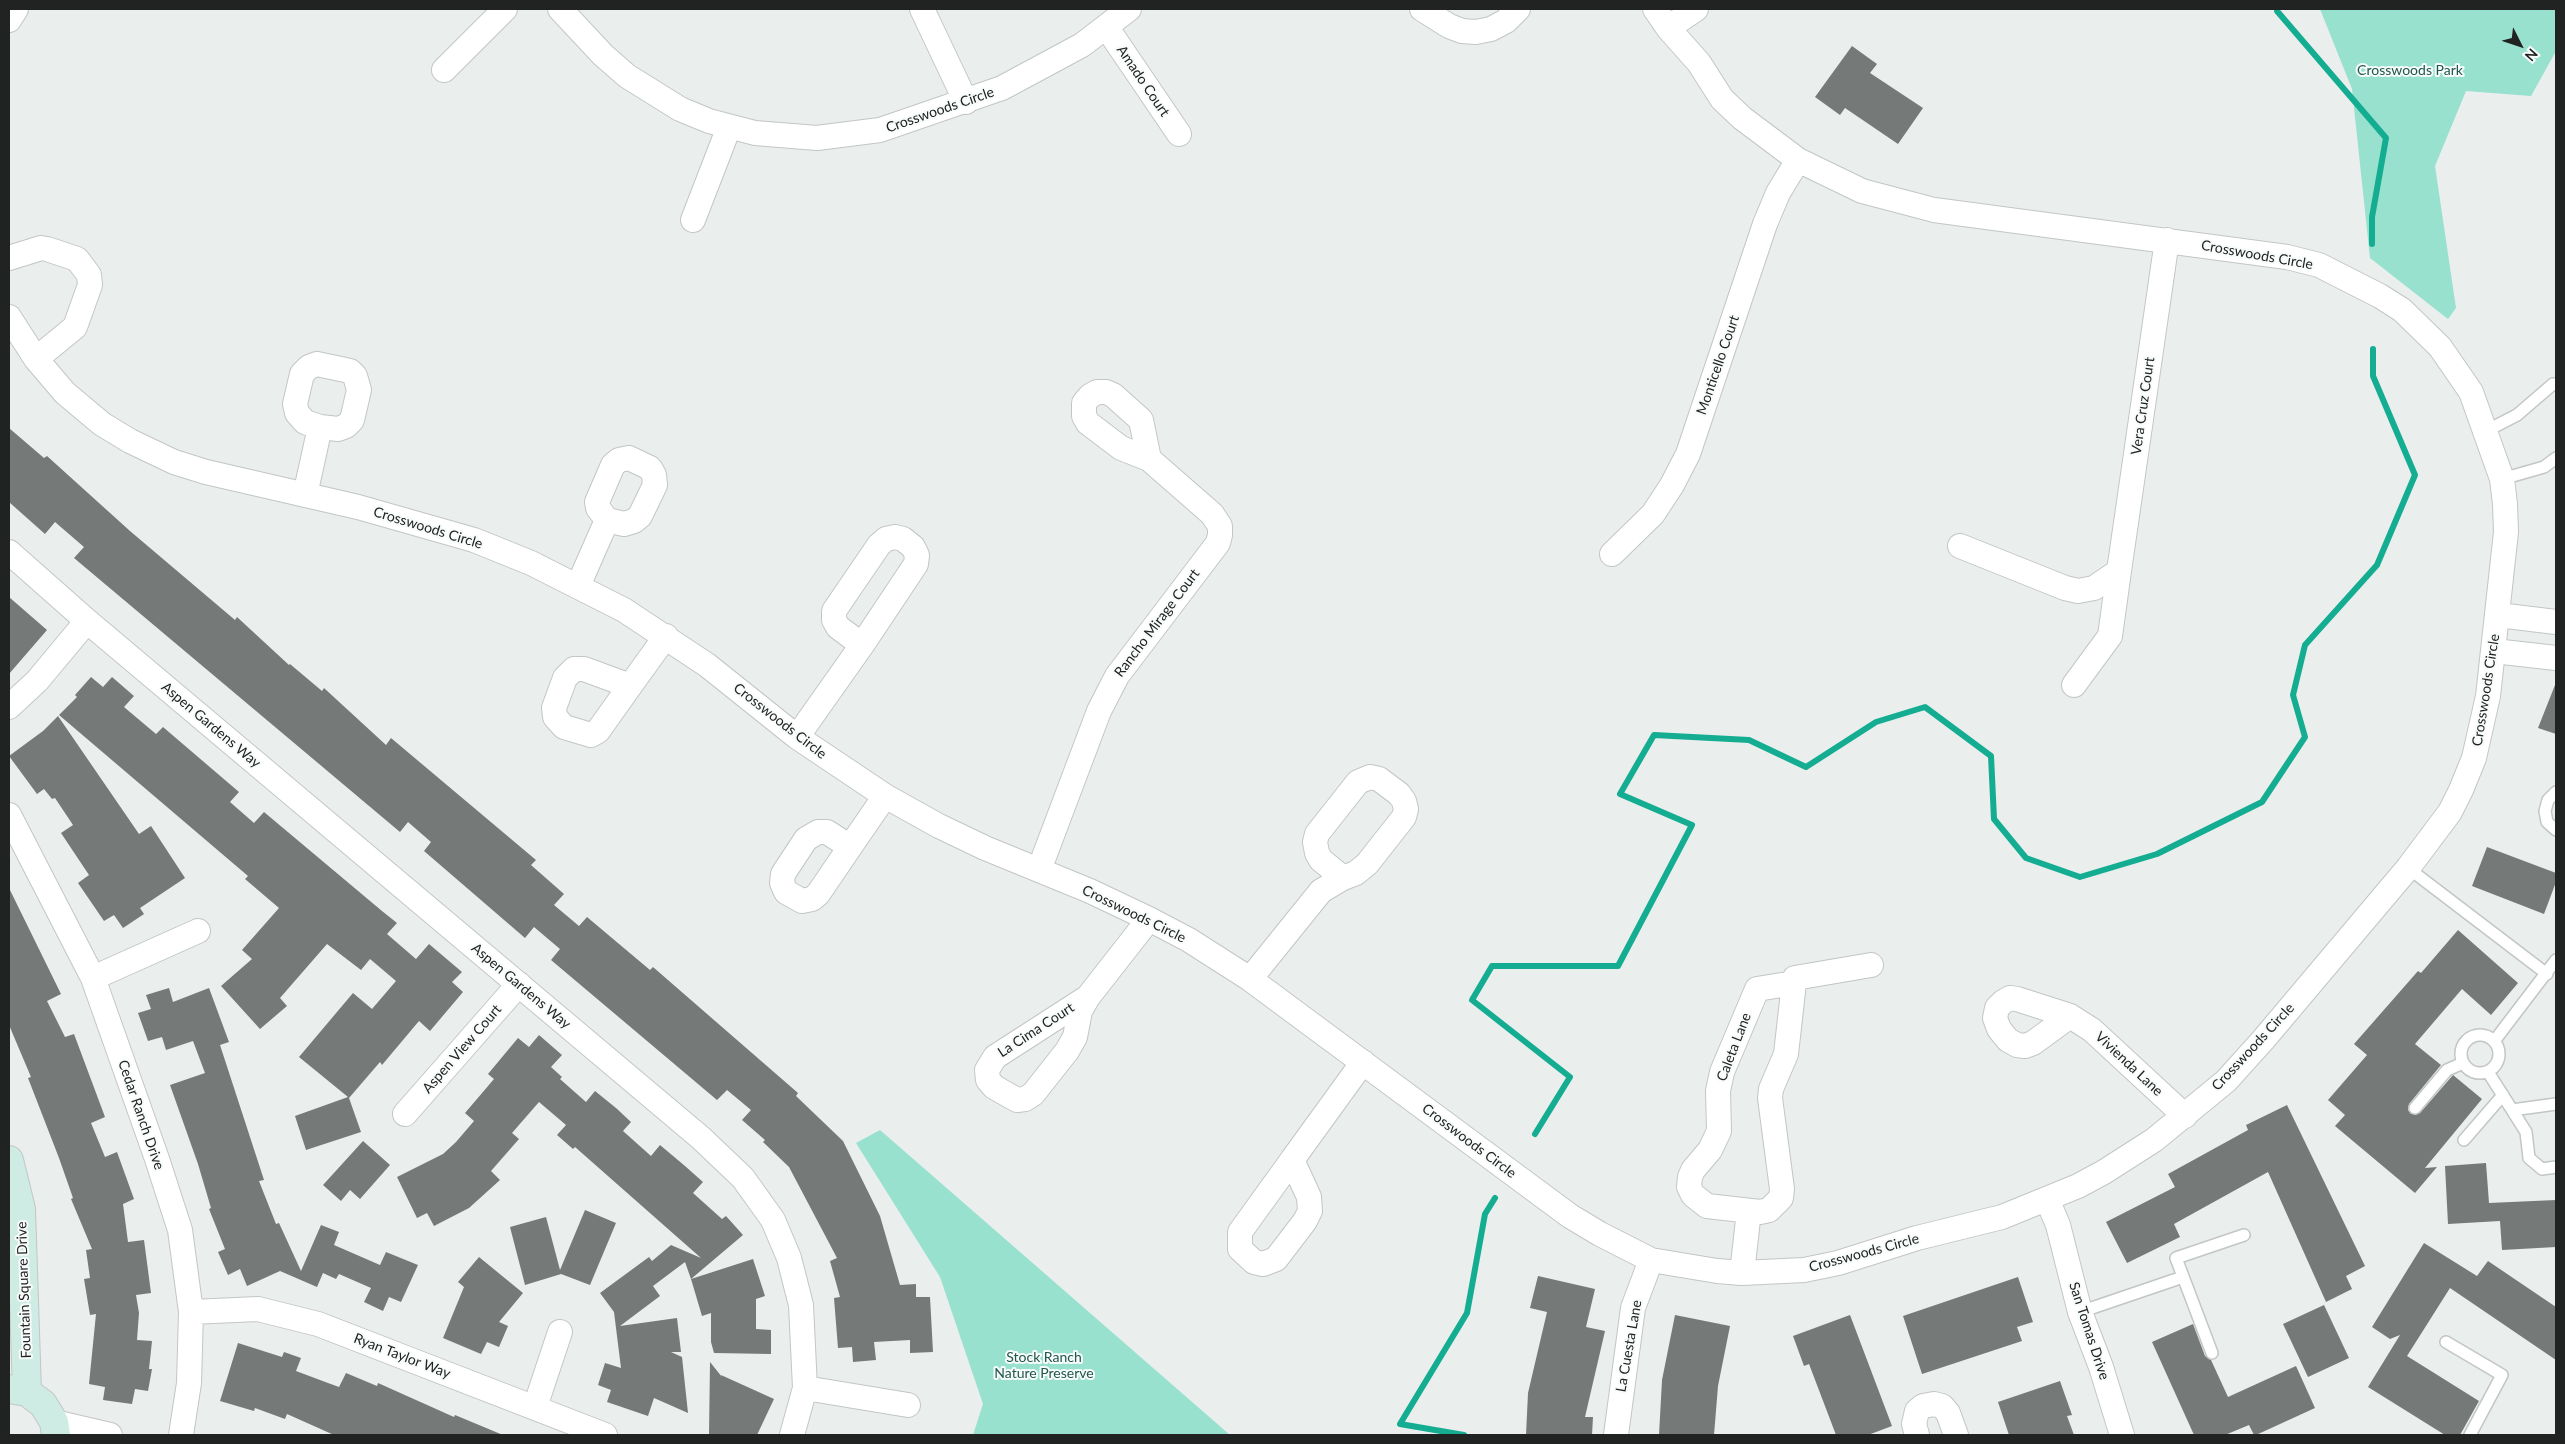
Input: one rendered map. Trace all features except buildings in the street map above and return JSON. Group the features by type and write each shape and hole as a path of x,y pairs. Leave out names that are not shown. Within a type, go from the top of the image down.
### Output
{"street":[{"path":"9,20 16,9"},
{"path":"444,70 505,9"},
{"name":"Crosswoods Circle","path":"560,9 603,55 626,76 680,109 729,127 786,137 849,136 880,130 966,102 1002,88 1037,71 1107,28 1129,9"},
{"path":"922,9 966,102"},
{"path":"1422,9 1449,26 1476,32 1491,29 1506,21 1518,9"},
{"path":"1662,18 1696,9"},
{"name":"Crosswoods Circle","path":"9,317 36,359 65,393 102,424 130,441 174,462 206,472 411,520 474,540 578,586 666,636 707,665 797,736 885,796 939,826 1090,891 1149,919 1188,940 1250,979 1570,1216 1600,1234 1651,1260 1716,1271 1742,1273 1804,1270 1838,1263 1917,1238 2002,1217 2047,1199 2104,1172 2185,1116 2226,1081 2263,1040 2408,868 2450,812 2474,758 2488,696 2498,614 2506,532 2502,479 2471,392 2440,347 2402,310 2380,296 2319,265 2287,257 1916,206 1862,192 1798,160 1742,118 1722,98 1699,63 1662,18"},
{"name":"Amado Court","path":"1107,28 1179,134"},
{"path":"694,220 729,127"},
{"name":"Monticello Court","path":"1612,554 1653,514 1672,485 1688,454 1765,224 1778,193 1798,160"},
{"name":"Vera Cruz Court","path":"2074,685 2110,636 2167,240"},
{"path":"9,258 41,248 48,249 76,259 89,275 90,285 76,328 36,359"},
{"path":"305,495 320,427"},
{"name":"Rancho Mirage Court","path":"1039,870 1099,711 1117,676 1218,542 1220,535 1220,526 1212,514 1149,459"},
{"path":"578,586 608,520"},
{"path":"1960,546 2065,588 2078,591 2094,588 2119,571"},
{"name":"Aspen Gardens Way","path":"9,552 87,621 701,1138 744,1178 773,1220 789,1258 801,1305 805,1388 792,1435"},
{"path":"2498,614 2556,622"},
{"path":"9,707 38,680 87,621"},
{"path":"630,686 666,636"},
{"path":"797,736 862,644"},
{"path":"2494,651 2556,658"},
{"path":"850,847 885,796"},
{"name":"Cedar Ranch Drive","path":"9,815 93,978 158,1159 180,1230 191,1312 189,1384 181,1435"},
{"path":"1250,979 1321,891 1343,878"},
{"name":"La Cima Court","path":"1088,996 995,1056 989,1062 987,1070 988,1080 994,1087 1017,1100 1025,1099 1032,1094 1067,1051 1075,1037 1080,1011 1088,996 1149,919"},
{"path":"93,978 198,931"},
{"name":"Caleta Lane","path":"1794,983 1757,989 1722,1072 1718,1091 1719,1131 1710,1150 1693,1170 1690,1177 1689,1187 1699,1202 1707,1206 1748,1211 1769,1210 1780,1198 1782,1189 1770,1098 1786,1054 1795,978 1872,965"},
{"name":"Aspen View Court","path":"405,1114 519,984"},
{"name":"Vivienda Lane","path":"2070,1016 2092,1030 2185,1116"},
{"path":"1292,1160 1363,1062"},
{"name":"Fountain Square Drive","path":"9,1160 21,1209 18,1391"},
{"name":"San Tomas Drive","path":"2047,1199 2058,1226 2080,1312 2101,1367 2122,1435"},
{"path":"1742,1273 1748,1211"},
{"name":"La Cuesta Lane","path":"1616,1435 1633,1308 1651,1260"},
{"name":"Ryan Taylor Way","path":"191,1312 258,1309 318,1324 605,1435"},
{"path":"535,1407 560,1332"},
{"path":"805,1388 908,1404"},
{"path":"18,1391 44,1404 55,1429 110,1435"},
{"path":"1917,1435 1914,1424 1917,1411 1923,1406 1934,1404 1942,1406 1948,1413 1956,1435"}],"lane":[{"path":"2486,431 2517,415 2553,384 2556,384"},
{"path":"2502,479 2544,467 2556,458"},
{"path":"2556,792 2548,800 2545,811 2547,822 2556,830"},
{"path":"2408,868 2547,974"},
{"path":"2494,1040 2556,960"},
{"path":"2477,1034 2487,1035 2494,1040 2499,1048 2500,1058 2496,1066 2488,1072 2479,1073 2470,1070 2464,1063 2461,1054 2462,1045 2469,1038 2477,1034"},
{"path":"2414,1108 2447,1070 2464,1063"},
{"path":"2488,1072 2526,1132 2529,1158 2542,1169 2556,1167"},
{"path":"2464,1140 2502,1095"},
{"path":"2512,1110 2556,1104"},
{"path":"2212,1353 2176,1258 2244,1235"},
{"path":"2080,1312 2183,1277"},
{"path":"2446,1342 2502,1376 2470,1435"}],"green space":[{"name":"Crosswoods Park","path":"2320,9 2556,9 2556,51 2531,96 2466,91 2435,166 2456,308 2448,319 2370,258 2352,89"},
{"name":"Stock Ranch Nature Preserve","path":"880,1130 1230,1435 973,1435 983,1404 940,1277 856,1143"}],"waterway":[{"path":"2277,9 2386,138 2372,217 2372,244"},
{"path":"1535,1134 1570,1077 1472,1000 1492,966 1618,966 1692,825 1620,794 1654,735 1749,740 1806,767 1876,722 1925,707 1991,756 1994,819 2026,858 2080,877 2157,854 2262,802 2305,737 2293,695 2305,645 2377,565 2415,475 2373,376 2373,349"},
{"path":"1464,1435 1400,1424 1467,1313 1485,1214 1495,1198"}]}
